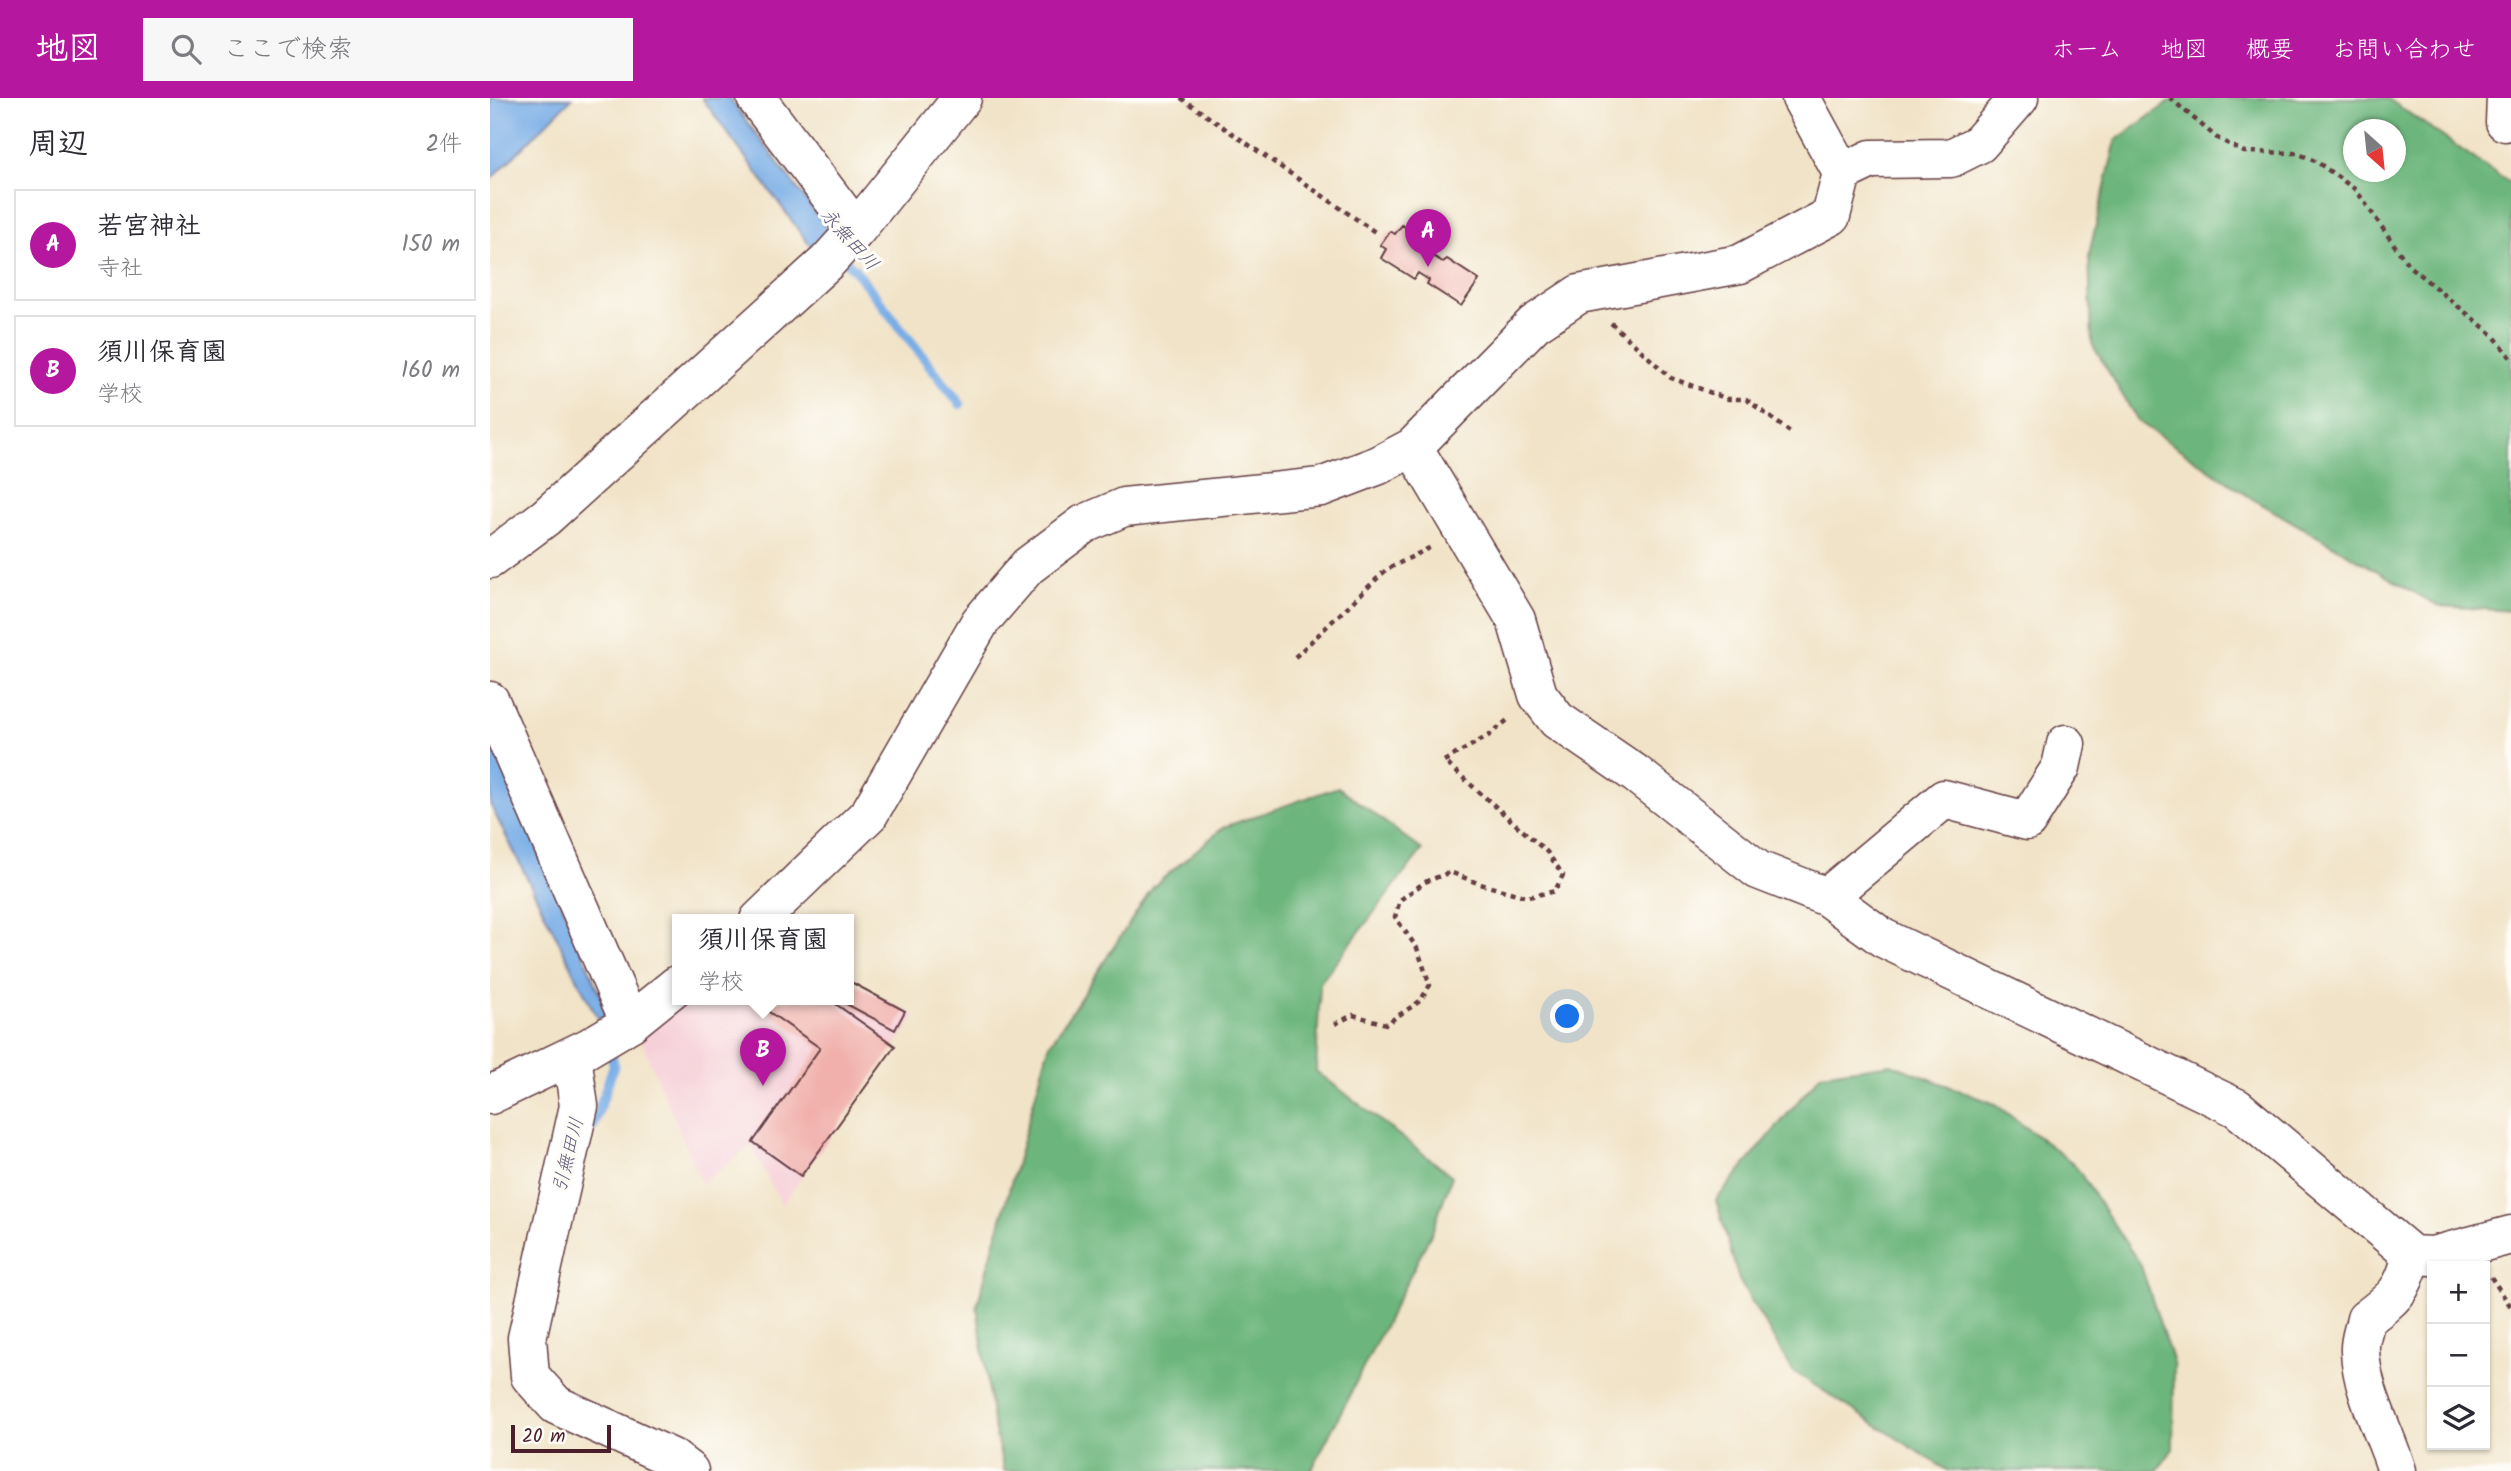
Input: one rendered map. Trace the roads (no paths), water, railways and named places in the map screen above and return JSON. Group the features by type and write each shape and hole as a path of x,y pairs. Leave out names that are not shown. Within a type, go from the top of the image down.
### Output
{"street":[{"path":"756,98 842,245"},
{"path":"490,559 546,517 842,245 962,98"},
{"path":"765,914 869,814 980,622 1028,566 1084,524 1124,507 1321,487 1379,465 1413,447 1534,324 1579,294 1740,264 1831,216 1842,173 1801,98"},
{"path":"1842,173 1871,159 1951,158 1979,144 2019,98"},
{"path":"1413,447 1516,620 1538,695 1557,720 1636,774 1758,870 1827,897 1883,939 2237,1108 2412,1255 2432,1255 2511,1235"},
{"path":"490,701 601,1040 579,1106 527,1338 530,1376 556,1405 673,1458 689,1471"},
{"path":"1827,897 1944,799 2027,821 2061,767 2066,744"},
{"path":"490,1095 601,1040 672,989"},
{"path":"2397,1471 2367,1394 2359,1349 2366,1319 2386,1304 2405,1282 2412,1255"}],"water":[{"path":"490,98 572,98 490,180"},
{"path":"702,98 729,98 830,232 814,251"},
{"path":"490,736 604,1003 608,1033 592,1008 490,804"}],"waterway":[{"name":"永無田川","path":"841,257 855,270 960,404"},
{"name":"引無田川","path":"593,1127 614,1065 609,1045"}],"place":[{"name":"若宮神社","path":"1428,267"},
{"name":"須川保育園","path":"763,1086"}]}
